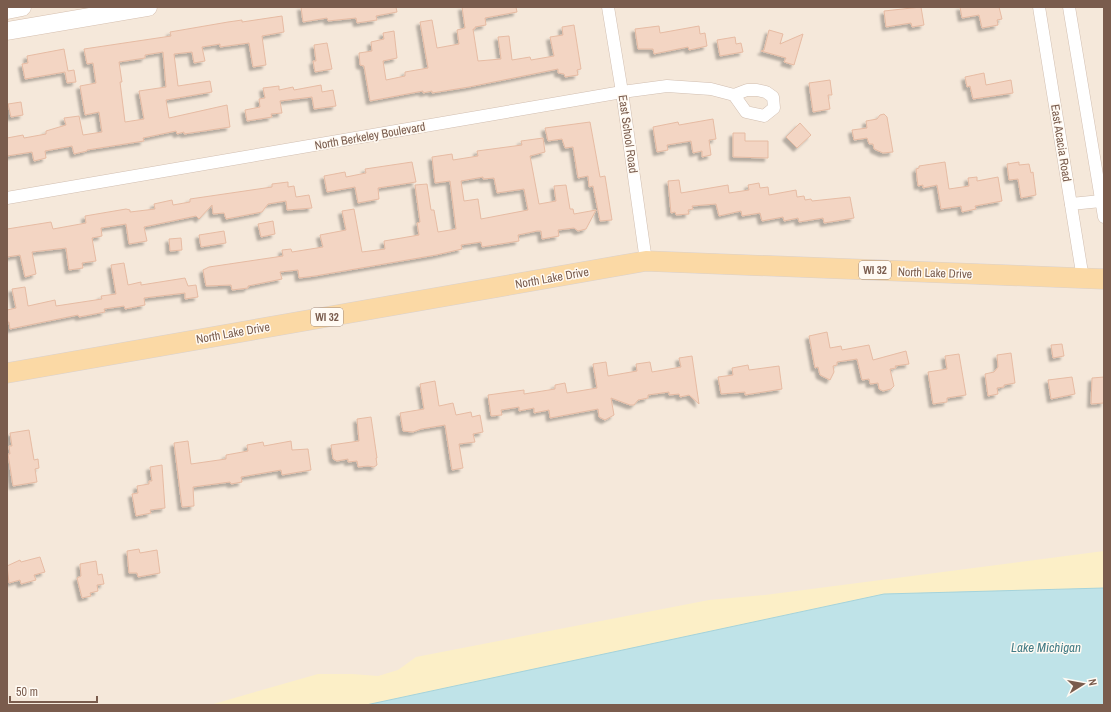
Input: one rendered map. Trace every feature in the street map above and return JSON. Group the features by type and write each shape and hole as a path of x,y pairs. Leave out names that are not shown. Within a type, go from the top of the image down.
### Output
{"main road":[{"name":"North Lake Drive","path":"7,373 646,261 1104,279"}],"street":[{"path":"7,10 22,7"},
{"path":"7,31 148,7"},
{"name":"East School Road","path":"608,7 622,92 646,261"},
{"name":"East Acacia Road","path":"1039,7 1083,279"},
{"path":"1069,7 1104,217"},
{"name":"North Berkeley Boulevard","path":"7,198 622,92 667,86 711,89 734,95"},
{"path":"1071,204 1101,201"}],"shaded area":[{"path":"7,7 1104,7 1104,588 884,594 366,705 7,705"}],"sand":[{"path":"1104,551 1104,588 884,594 366,705 210,705 318,674 378,676 398,670 416,657 709,600 765,595"}],"water":[{"name":"Lake Michigan","path":"1104,588 1104,705 366,705 884,594"}],"building":[{"path":"301,7 396,7 397,12 376,16 377,20 357,23 356,18 328,21 327,18 303,22"},
{"path":"462,7 516,7 517,12 485,18 486,25 475,27 475,29 473,29 478,61 501,59 498,37 509,36 512,60 530,57 531,60 554,56 550,37 563,35 562,27 574,25 581,69 577,70 578,75 565,77 564,74 558,73 558,69 469,87 432,93 432,91 423,93 423,91 370,101 364,66 360,65 359,53 372,51 371,42 384,39 383,33 394,31 397,58 383,61 386,80 405,76 405,72 428,68 420,22 432,20 437,48 459,44 457,30 465,28"},
{"path":"921,7 924,25 912,27 911,23 886,27 884,11"},
{"path":"960,7 999,7 1002,19 997,20 998,25 982,28 979,15 962,18"},
{"path":"282,16 284,32 262,36 266,65 253,67 249,43 220,47 220,44 202,47 205,61 194,63 192,52 174,54 178,86 210,81 212,92 166,100 169,118 227,105 230,127 184,134 184,132 177,134 176,131 143,138 144,141 87,150 74,154 72,146 45,151 46,158 34,161 32,152 7,156 7,138 23,135 24,138 46,134 46,131 66,125 64,118 79,116 83,135 102,132 99,112 85,115 80,86 96,83 93,63 87,64 84,49 171,36 170,32 228,22 242,20 242,22","holes":["163,52 166,87 139,91 144,119 125,122 119,62 145,58 145,55"]},
{"path":"659,26 660,33 699,26 700,34 705,33 707,46 689,50 688,47 654,54 653,49 638,49 635,29"},
{"path":"769,30 783,34 780,44 803,34 794,65 784,62 786,58 761,51 764,50"},
{"path":"735,37 736,44 741,43 743,52 720,56 717,40"},
{"path":"327,43 332,69 315,72 313,61 316,61 314,45"},
{"path":"64,49 68,71 74,70 76,82 67,83 65,72 25,79 22,64 28,63 27,56"},
{"path":"984,73 986,85 1011,80 1013,93 973,99 970,86 967,87 965,77"},
{"path":"830,80 832,95 828,95 830,109 813,112 809,83"},
{"path":"321,85 322,92 333,90 336,106 314,109 312,97 280,101 282,113 271,114 272,117 247,121 245,110 260,107 259,99 265,98 263,88 279,86 279,90 293,87 294,90"},
{"path":"21,102 23,115 11,117 8,104"},
{"path":"884,114 887,117 893,152 883,153 874,149 873,144 869,144 867,138 854,140 852,130 867,128 866,121 877,119 880,115"},
{"path":"713,119 716,139 709,140 711,155 702,157 702,151 693,153 691,141 667,145 668,150 657,152 653,127 678,122 679,125"},
{"path":"590,122 600,177 605,176 612,220 600,221 593,186 589,187 588,176 578,178 573,147 565,148 562,139 548,141 545,128"},
{"path":"800,123 811,135 797,148 786,137"},
{"path":"733,133 745,133 745,141 768,141 768,158 733,157"},
{"path":"543,138 545,152 530,156 539,204 556,201 554,186 566,185 570,209 573,209 574,214 596,210 586,229 578,231 574,228 558,230 559,236 542,239 541,231 537,231 518,235 519,241 482,247 481,242 461,245 462,249 436,255 315,276 299,278 298,270 280,272 282,279 248,286 248,288 232,290 231,285 206,286 203,270 209,267 283,256 282,250 291,249 292,252 323,247 320,235 346,230 342,211 354,209 362,252 385,249 384,241 419,235 417,223 420,222 415,185 427,184 431,210 434,210 438,232 456,229 450,181 435,183 432,157 452,154 453,160 478,156 477,151 522,145 521,141","holes":["483,177 483,179 494,178 497,193 524,189 528,210 481,219 478,199 464,201 461,181"]},
{"path":"412,162 416,182 378,188 379,199 358,203 355,187 327,192 324,176 345,172 346,177 366,173 365,169"},
{"path":"945,162 949,189 969,186 968,178 977,177 977,181 998,177 1002,201 975,206 976,209 962,212 961,206 941,209 937,185 923,188 923,185 918,186 916,169 919,168 919,166"},
{"path":"1019,162 1019,165 1029,164 1031,173 1033,172 1036,195 1021,198 1018,179 1009,180 1007,164"},
{"path":"679,180 681,193 728,185 729,193 749,190 748,185 759,183 760,188 768,187 769,195 796,190 797,197 804,196 805,200 811,199 812,201 850,197 854,218 824,223 823,218 799,222 798,218 784,221 783,217 762,221 760,213 742,216 741,211 719,216 716,204 692,206 693,209 688,210 689,214 676,215 675,212 671,213 668,181"},
{"path":"288,182 288,187 294,186 296,197 309,195 312,208 287,210 286,201 268,204 262,212 226,219 224,213 213,214 212,205 199,219 196,216 144,227 147,241 129,244 126,224 101,228 102,236 92,238 96,261 82,263 83,268 69,270 66,248 32,252 36,274 25,277 20,255 7,257 7,229 51,222 53,229 86,223 85,216 126,209 130,210 130,212 155,209 154,204 172,200 173,205 190,202 190,199 272,187 272,184"},
{"path":"273,221 275,234 261,237 258,224"},
{"path":"224,231 226,243 201,247 199,235"},
{"path":"181,238 182,250 170,251 169,239"},
{"path":"124,263 128,285 141,282 141,285 185,278 188,286 196,285 198,297 185,299 185,293 144,298 145,305 125,309 124,306 104,309 105,312 79,317 78,315 10,329 9,322 7,322 7,310 16,308 12,289 25,287 28,306 55,300 56,306 102,299 101,296 116,294 111,265"},
{"path":"827,332 830,348 841,346 842,350 869,345 873,360 906,351 909,364 895,366 896,368 890,369 894,386 891,389 883,391 879,389 878,383 870,384 869,379 862,380 857,359 837,362 837,365 833,366 834,372 830,380 820,375 818,367 815,368 809,336"},
{"path":"1062,344 1064,356 1053,358 1051,345"},
{"path":"1011,353 1015,383 997,388 998,394 988,396 985,374 994,372 998,367 997,355"},
{"path":"959,354 966,395 947,398 947,402 933,404 928,372 947,369 945,356"},
{"path":"692,356 699,404 689,395 680,397 679,394 669,395 669,392 648,395 648,398 638,400 634,405 611,398 614,415 605,420 599,417 598,409 550,418 549,410 534,413 534,408 519,411 519,407 501,410 502,415 491,416 488,395 524,390 524,394 555,389 555,385 565,383 567,393 597,388 593,364 606,362 608,376 637,371 636,364 650,362 652,372 681,367 679,358"},
{"path":"748,365 749,370 779,366 782,389 745,395 745,392 721,394 718,377 733,375 732,368"},
{"path":"1072,377 1075,394 1051,399 1048,380"},
{"path":"1104,377 1104,403 1091,404 1092,378"},
{"path":"435,381 439,406 453,403 456,415 471,412 472,417 480,415 483,432 473,434 475,442 459,444 463,468 452,470 445,425 421,429 413,432 403,431 400,413 424,409 420,384"},
{"path":"371,417 377,465 374,467 358,467 357,461 348,462 348,459 337,461 333,459 331,445 359,441 357,419"},
{"path":"29,430 34,460 38,459 39,468 35,469 37,482 13,486 8,454 10,454 9,446 12,446 10,433"},
{"path":"188,441 191,464 226,459 226,455 248,451 247,445 263,442 264,446 291,441 292,450 308,449 311,470 282,475 281,470 241,477 242,482 231,484 230,482 193,487 194,506 182,507 174,443"},
{"path":"162,465 165,508 150,510 151,513 136,516 132,494 138,493 137,486 149,484 149,481 152,481 150,467"},
{"path":"139,549 140,553 157,550 160,573 138,577 137,573 129,573 127,551"},
{"path":"40,557 45,572 34,575 36,580 21,584 20,580 9,583 7,566 20,560 21,562"},
{"path":"96,561 98,575 102,574 104,584 97,585 98,591 90,593 91,596 82,598 77,578 81,576 80,564"}]}
